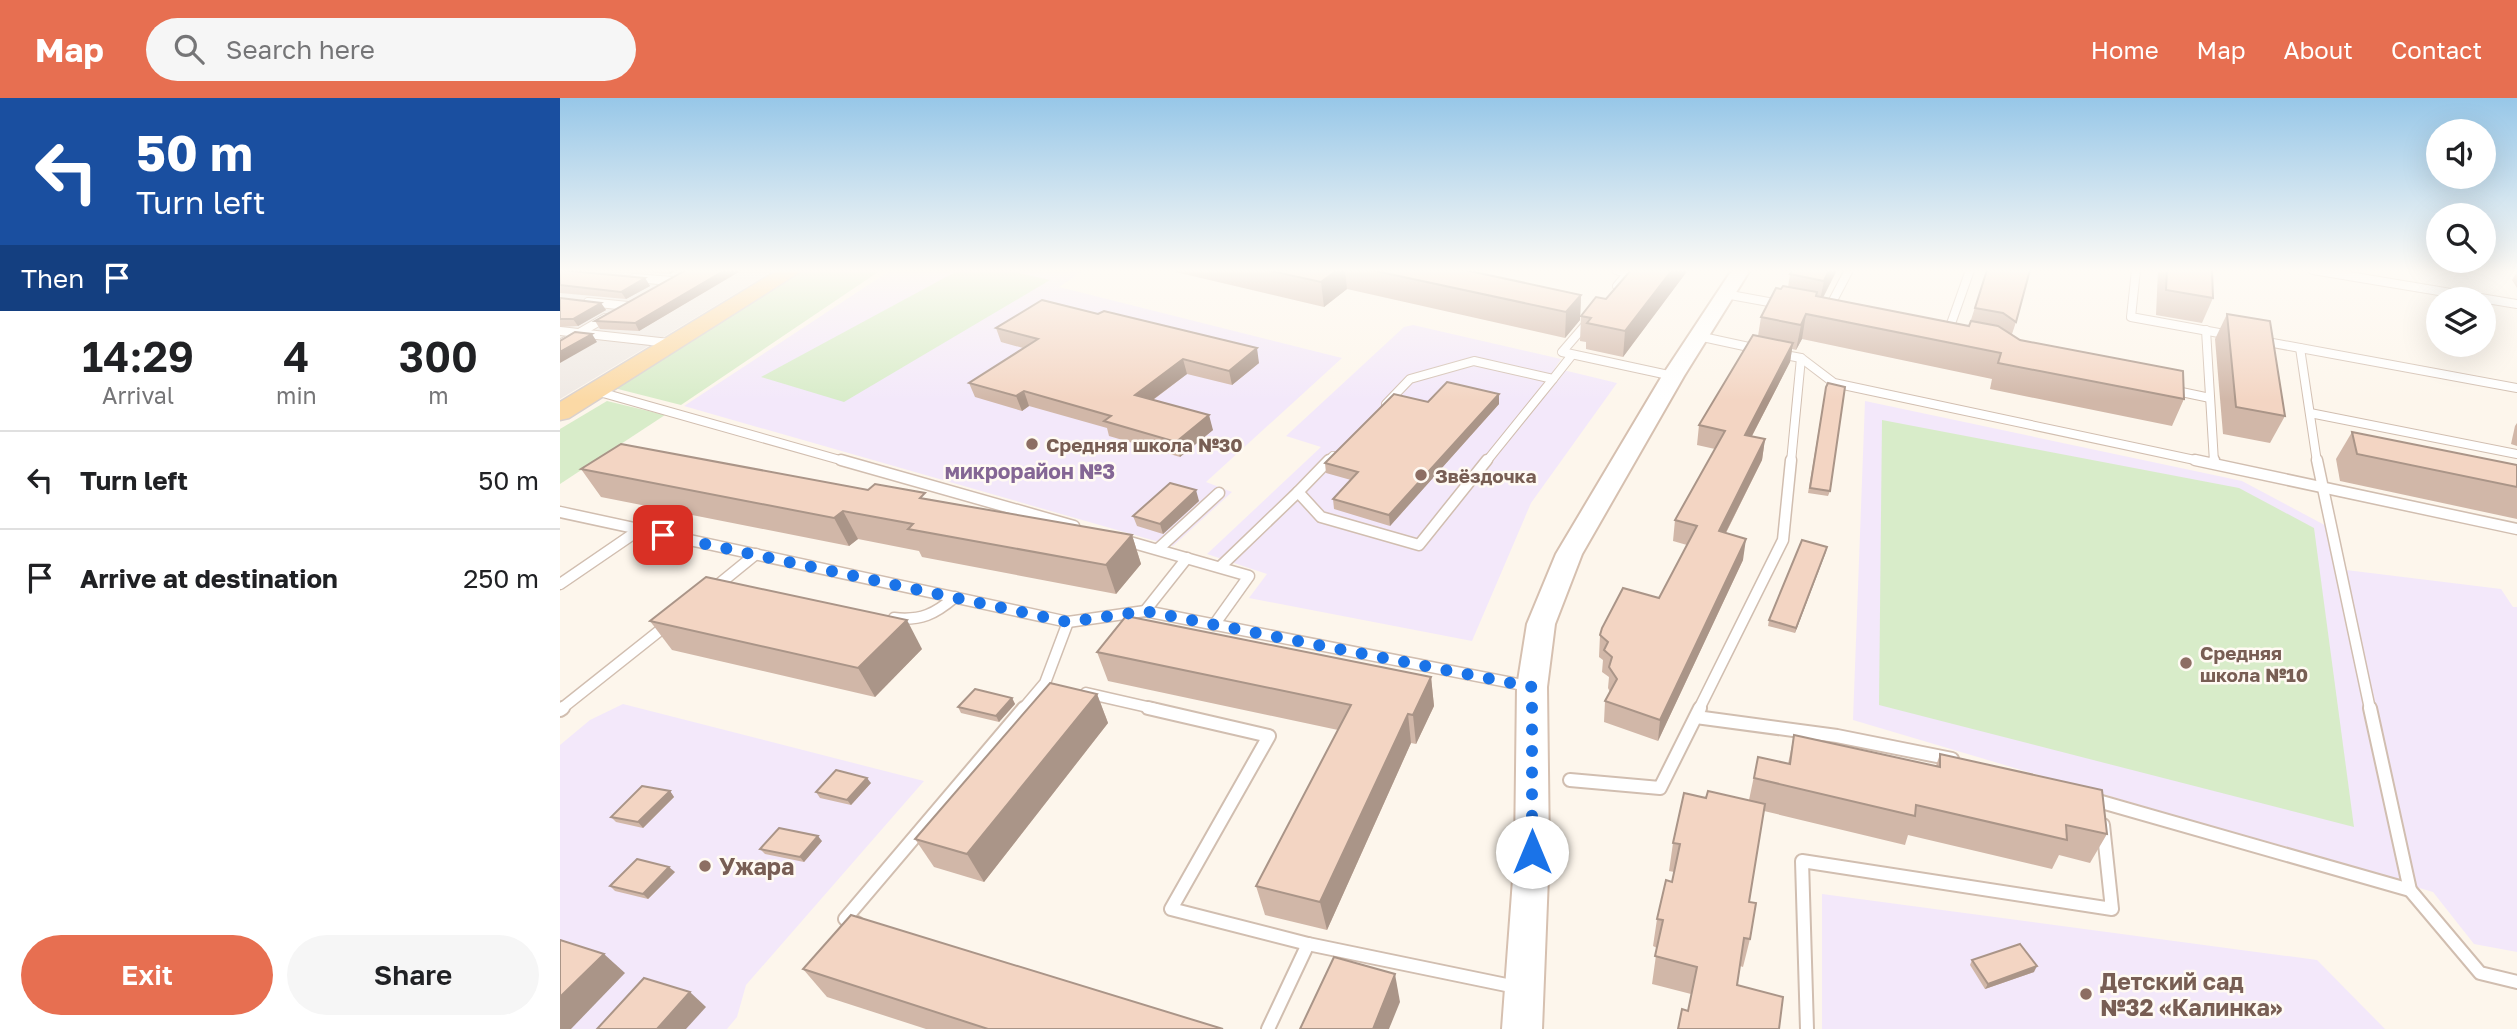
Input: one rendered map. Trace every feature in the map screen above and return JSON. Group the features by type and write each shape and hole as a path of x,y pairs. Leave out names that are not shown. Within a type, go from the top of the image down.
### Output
{"main road":[{"path":"562,411 723,313"}],"street":[{"path":"1522,1029 1532,852 1532,687 1539,634 1555,584 1569,554 1712,313"}],"lane":[{"path":"560,344 615,313"},
{"path":"1582,313 1593,316 1562,352 1673,376"},
{"path":"1830,313 1840,315"},
{"path":"1947,335 1955,313"},
{"path":"2131,313 2131,317 2517,388"},
{"path":"2206,330 2214,463"},
{"path":"560,331 673,344"},
{"path":"1934,333 1959,338"},
{"path":"1697,335 1801,358 1834,383 2517,529"},
{"path":"2300,348 2321,486 2410,890 2480,974 2517,982"},
{"path":"1298,492 1321,517 1419,545 1572,355"},
{"path":"1570,780 1660,788 1783,540 1801,358"},
{"path":"1382,407 1410,379 1474,361 1553,379"},
{"path":"2157,387 2210,398"},
{"path":"596,391 1078,527"},
{"path":"2310,413 2517,454"},
{"path":"1220,567 1344,445"},
{"path":"1158,549 1219,493"},
{"path":"560,512 1068,622 1145,611 1532,687"},
{"path":"560,584 639,530"},
{"path":"1118,538 1249,576 1214,625"},
{"path":"699,599 756,554"},
{"path":"1145,611 1186,558"},
{"path":"721,582 734,585"},
{"path":"883,616 918,621 933,616 955,597"},
{"path":"560,710 678,616"},
{"path":"871,927 845,919 1058,686 1068,622"},
{"path":"1058,686 1269,736 1171,909 1308,944 1523,989"},
{"path":"1696,717 1837,736 1967,763"},
{"path":"2074,794 2410,890"},
{"path":"1807,1029 1802,861 2112,909 2101,802"},
{"path":"1268,1029 1308,944"}],"shaded area":[{"path":"560,313 703,313 560,399"},
{"name":"Средняя школа №30","path":"825,313 1164,313 1342,358 1206,482 1232,492 1173,546 684,406"},
{"name":"Звёздочка","path":"1413,325 1561,359 1555,368 1617,383 1531,503 1472,641 1249,598 1267,574 1207,554 1321,447 1286,436 1404,327"},
{"name":"Средняя школа №10","path":"1865,401 2242,481 2332,529 2346,570 2501,589 2513,607 2517,607 2517,952 2474,944 2433,892 1853,720"},
{"name":"Ужара","path":"623,704 924,781 746,985 737,1017 727,1029 560,1029 560,745 590,720"},
{"name":"Детский сад №32 «Калинка»","path":"1822,894 2317,960 2385,1029 1822,1029"}],"green space":[{"path":"734,313 817,313 681,405 614,388"},
{"path":"879,313 994,313 844,402 761,377"},
{"path":"607,401 665,415 560,484 560,429"},
{"name":"Средняя школа №10","path":"1882,420 2239,488 2314,528 2354,827 1879,705"}],"building":[{"path":"560,313 583,313 573,319 560,319"},
{"path":"608,313 651,313 635,323 595,321"},
{"path":"1020,313 1114,313 1257,348 1229,371 1183,359 1135,395 1209,415 1176,442 1104,421 1111,416 1024,391 1016,396 969,383 1038,339 996,328"},
{"path":"1583,313 1639,313 1625,331 1587,323 1591,318 1581,316"},
{"path":"1763,313 1905,313 1969,326 1971,321 1998,326 2020,340 2183,371 2184,399 1998,363 2001,353 1806,314 1801,325 1761,317"},
{"path":"2004,313 2018,313 2016,322"},
{"path":"2227,314 2270,321 2285,416 2236,407"},
{"path":"575,332 592,334 560,352 560,341"},
{"path":"1753,335 1793,343 1745,435 1765,439 1719,531 1746,539 1660,720 1605,701 1617,679 1609,667 1612,657 1604,650 1608,642 1600,635 1623,588 1659,598 1697,526 1675,520 1725,431 1699,425"},
{"path":"1447,382 1499,394 1389,515 1333,499 1358,472 1325,463 1394,394 1428,402"},
{"path":"1828,383 1845,387 1830,491 1810,488"},
{"path":"2352,432 2517,465 2517,487 2357,454"},
{"path":"621,444 868,490 875,484 925,493 920,498 1132,535 1106,565 908,529 913,524 843,511 834,518 581,469"},
{"path":"1170,483 1196,490 1160,524 1133,516"},
{"path":"1802,540 1827,547 1796,628 1769,620"},
{"path":"706,577 907,620 858,668 650,621"},
{"path":"1126,616 1431,677 1413,715 1408,714 1320,902 1256,886 1351,705 1097,652"},
{"path":"1050,683 1097,694 967,854 915,839"},
{"path":"975,689 1012,698 996,716 958,707"},
{"path":"1794,735 1940,767 1940,754 2102,790 2107,834 2066,825 2067,840 1916,805 1915,816 1754,778 1758,757 1790,764"},
{"path":"836,770 867,778 847,800 816,792"},
{"path":"642,786 670,791 638,822 611,817"},
{"path":"1708,791 1765,804 1749,902 1756,903 1750,939 1744,938 1737,985 1783,997 1779,1029 1678,1029 1682,1009 1688,1011 1697,967 1655,956 1663,920 1657,919 1666,880 1672,882 1680,844 1673,843 1684,793 1706,798"},
{"path":"779,828 818,836 800,857 760,849"},
{"path":"637,859 669,867 643,894 610,886"},
{"path":"851,915 1223,1029 988,1029 803,969"},
{"path":"560,940 604,954 560,997"},
{"path":"2020,944 2037,966 1988,984 1972,960"},
{"path":"1334,957 1395,974 1373,1029 1300,1029"},
{"path":"644,978 690,992 657,1029 597,1029"}],"place":[{"name":"Средняя школа №30","path":"1032,444"},
{"name":"Звёздочка","path":"1421,475"},
{"name":"Средняя школа №10","path":"2186,663"},
{"name":"Ужара","path":"705,866"},
{"name":"Детский сад №32 «Калинка»","path":"2086,994"}],"district":[{"name":"микрорайон №3","path":"1030,471"}],"route":[{"path":"663,535 1068,622 1145,611 1532,687 1532,852"}]}
